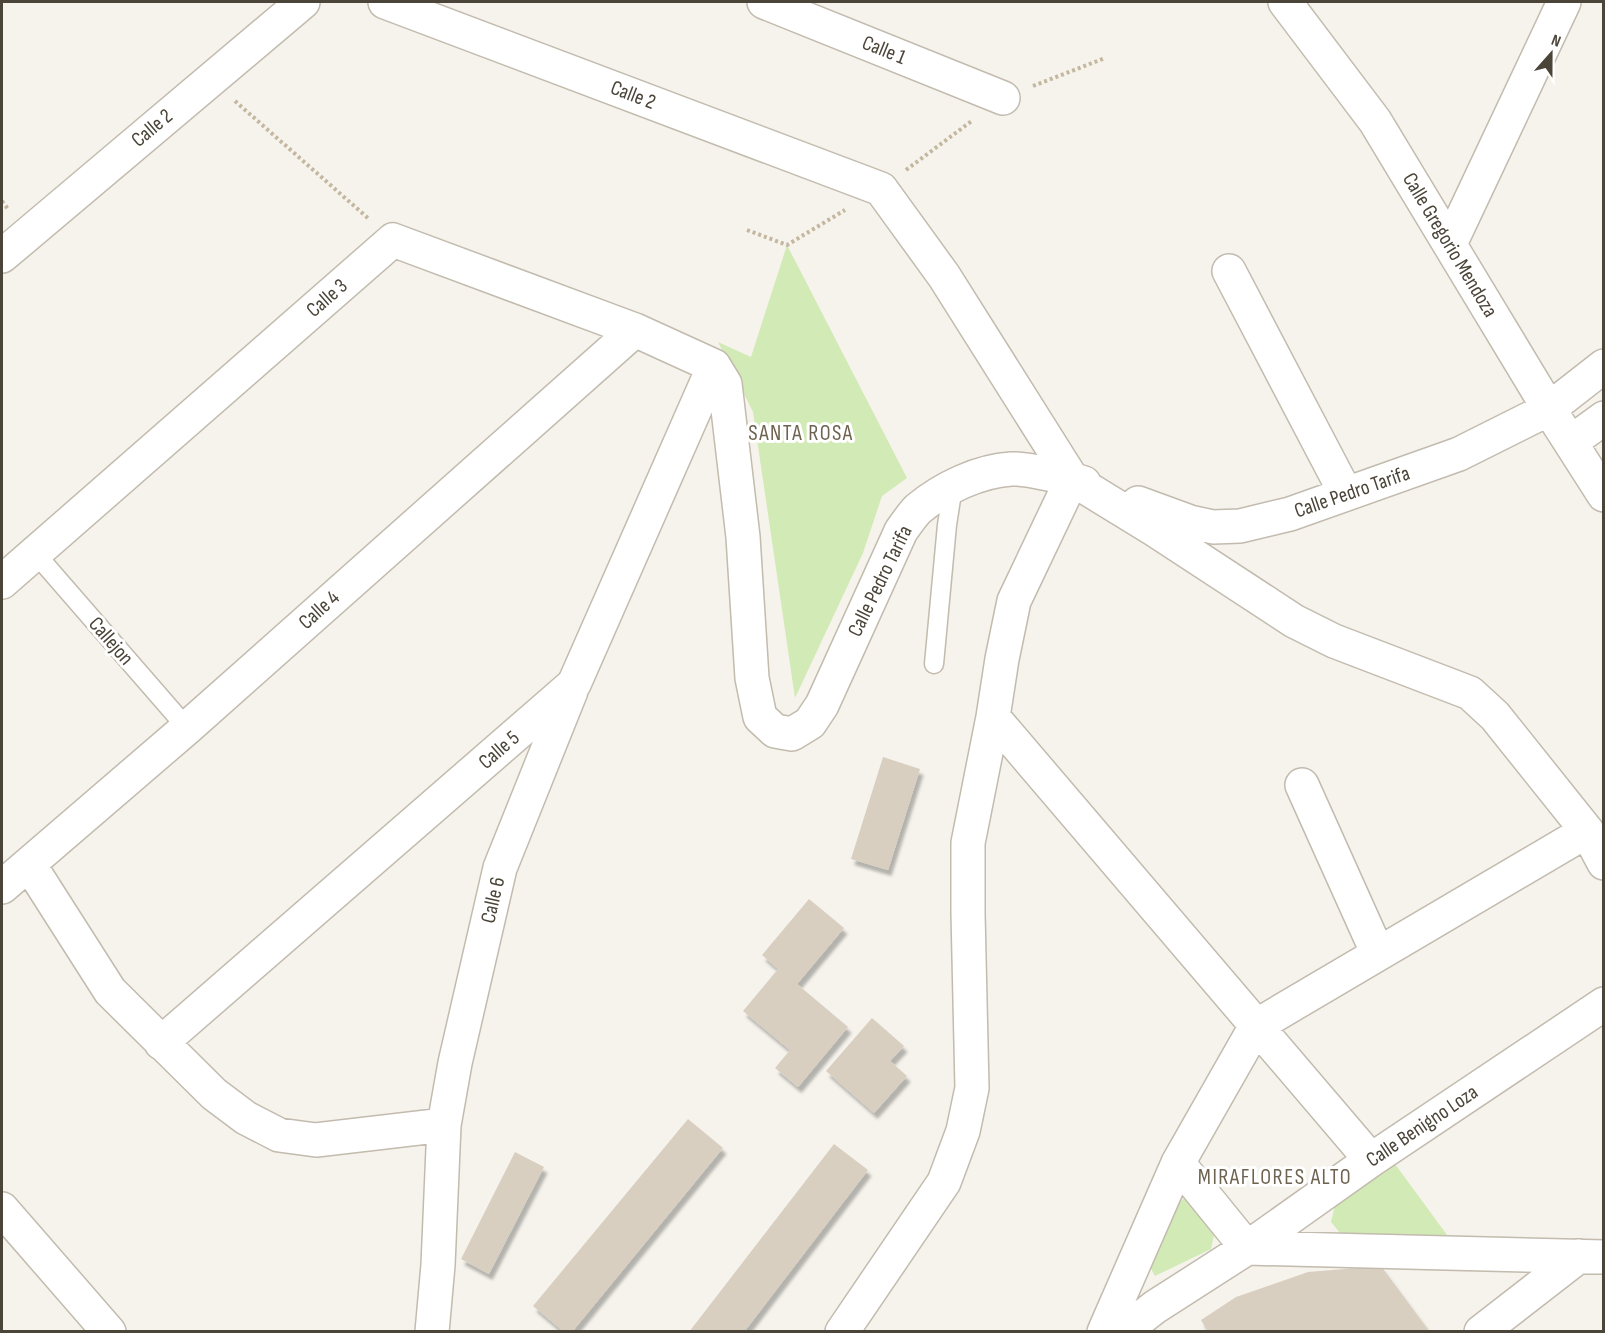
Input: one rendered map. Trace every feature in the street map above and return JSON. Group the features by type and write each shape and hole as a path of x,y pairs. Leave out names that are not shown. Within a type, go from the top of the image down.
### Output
{"street":[{"name":"Calle 2","path":"2,256 303,2"},
{"name":"Calle 2","path":"385,2 881,189"},
{"name":"Calle 1","path":"764,2 1003,98"},
{"name":"Calle Gregorio Mendoza","path":"1285,2 1375,121 1549,409 1604,495"},
{"path":"1450,244 1564,2"},
{"path":"881,189 945,276 1072,479 1294,621 1334,641 1470,693 1496,716 1587,831 1604,863"},
{"path":"393,240 635,330 714,366"},
{"name":"Calle 3","path":"2,582 393,240"},
{"path":"1229,271 1346,494"},
{"name":"Calle 4","path":"2,888 187,728 635,330"},
{"name":"Calle Pedro Tarifa","path":"714,366 725,384 743,537 752,678 760,717 776,731 792,734 810,723 822,705 901,531 917,510 953,486 980,475 1012,469 1072,479 1190,522 1213,527 1240,526 1290,514 1459,454 1549,409 1604,366"},
{"name":"Calle 5","path":"161,1043 574,684 714,366"},
{"path":"1571,442 1604,418"},
{"path":"845,1330 944,1182 963,1131 972,1088 968,843 1014,602 1072,479"},
{"name":"Calle 6","path":"432,1332 438,1265 444,1125 455,1063 500,868 574,684"},
{"path":"993,717 1371,1160"},
{"path":"1302,785 1378,954"},
{"path":"1104,1332 1178,1163 1256,1026 1587,831"},
{"path":"29,864 110,991 214,1094 246,1118 279,1135 316,1140 444,1125"},
{"name":"Calle Benigno Loza","path":"1123,1332 1155,1307 1247,1248 1371,1160 1604,1004"},
{"path":"1178,1163 1247,1248 1591,1257"},
{"path":"2,1209 109,1332"},
{"path":"1481,1332 1591,1257"}],"lane":[{"path":"934,664 947,525 953,486"},
{"name":"Callejon","path":"35,553 187,728"}],"path":[{"path":"210,79 393,240"},
{"path":"747,230 787,245 881,189"}],"green space":[{"path":"787,245 907,478 882,496 863,553 795,698 753,412 718,342 751,357"},
{"path":"1395,1164 1450,1239 1341,1234 1331,1222 1335,1205 1346,1191"},
{"path":"1188,1196 1214,1235 1211,1249 1155,1276 1149,1265 1174,1205"}],"building":[{"path":"883,757 920,769 888,870 851,859"},
{"path":"809,899 844,928 797,984 848,1027 798,1087 775,1068 790,1050 743,1011 778,969 762,955"},
{"path":"872,1018 904,1046 890,1061 907,1076 874,1113 826,1071"},
{"path":"688,1119 723,1148 572,1332 564,1332 533,1306"},
{"path":"834,1144 868,1170 744,1332 689,1332"},
{"path":"515,1152 544,1167 489,1274 461,1259"},
{"path":"1381,1266 1430,1332 1208,1332 1201,1320 1236,1297 1308,1272"}],"district":[{"name":"SANTA ROSA","path":"801,433"},
{"name":"MIRAFLORES ALTO","path":"1275,1177"}]}
